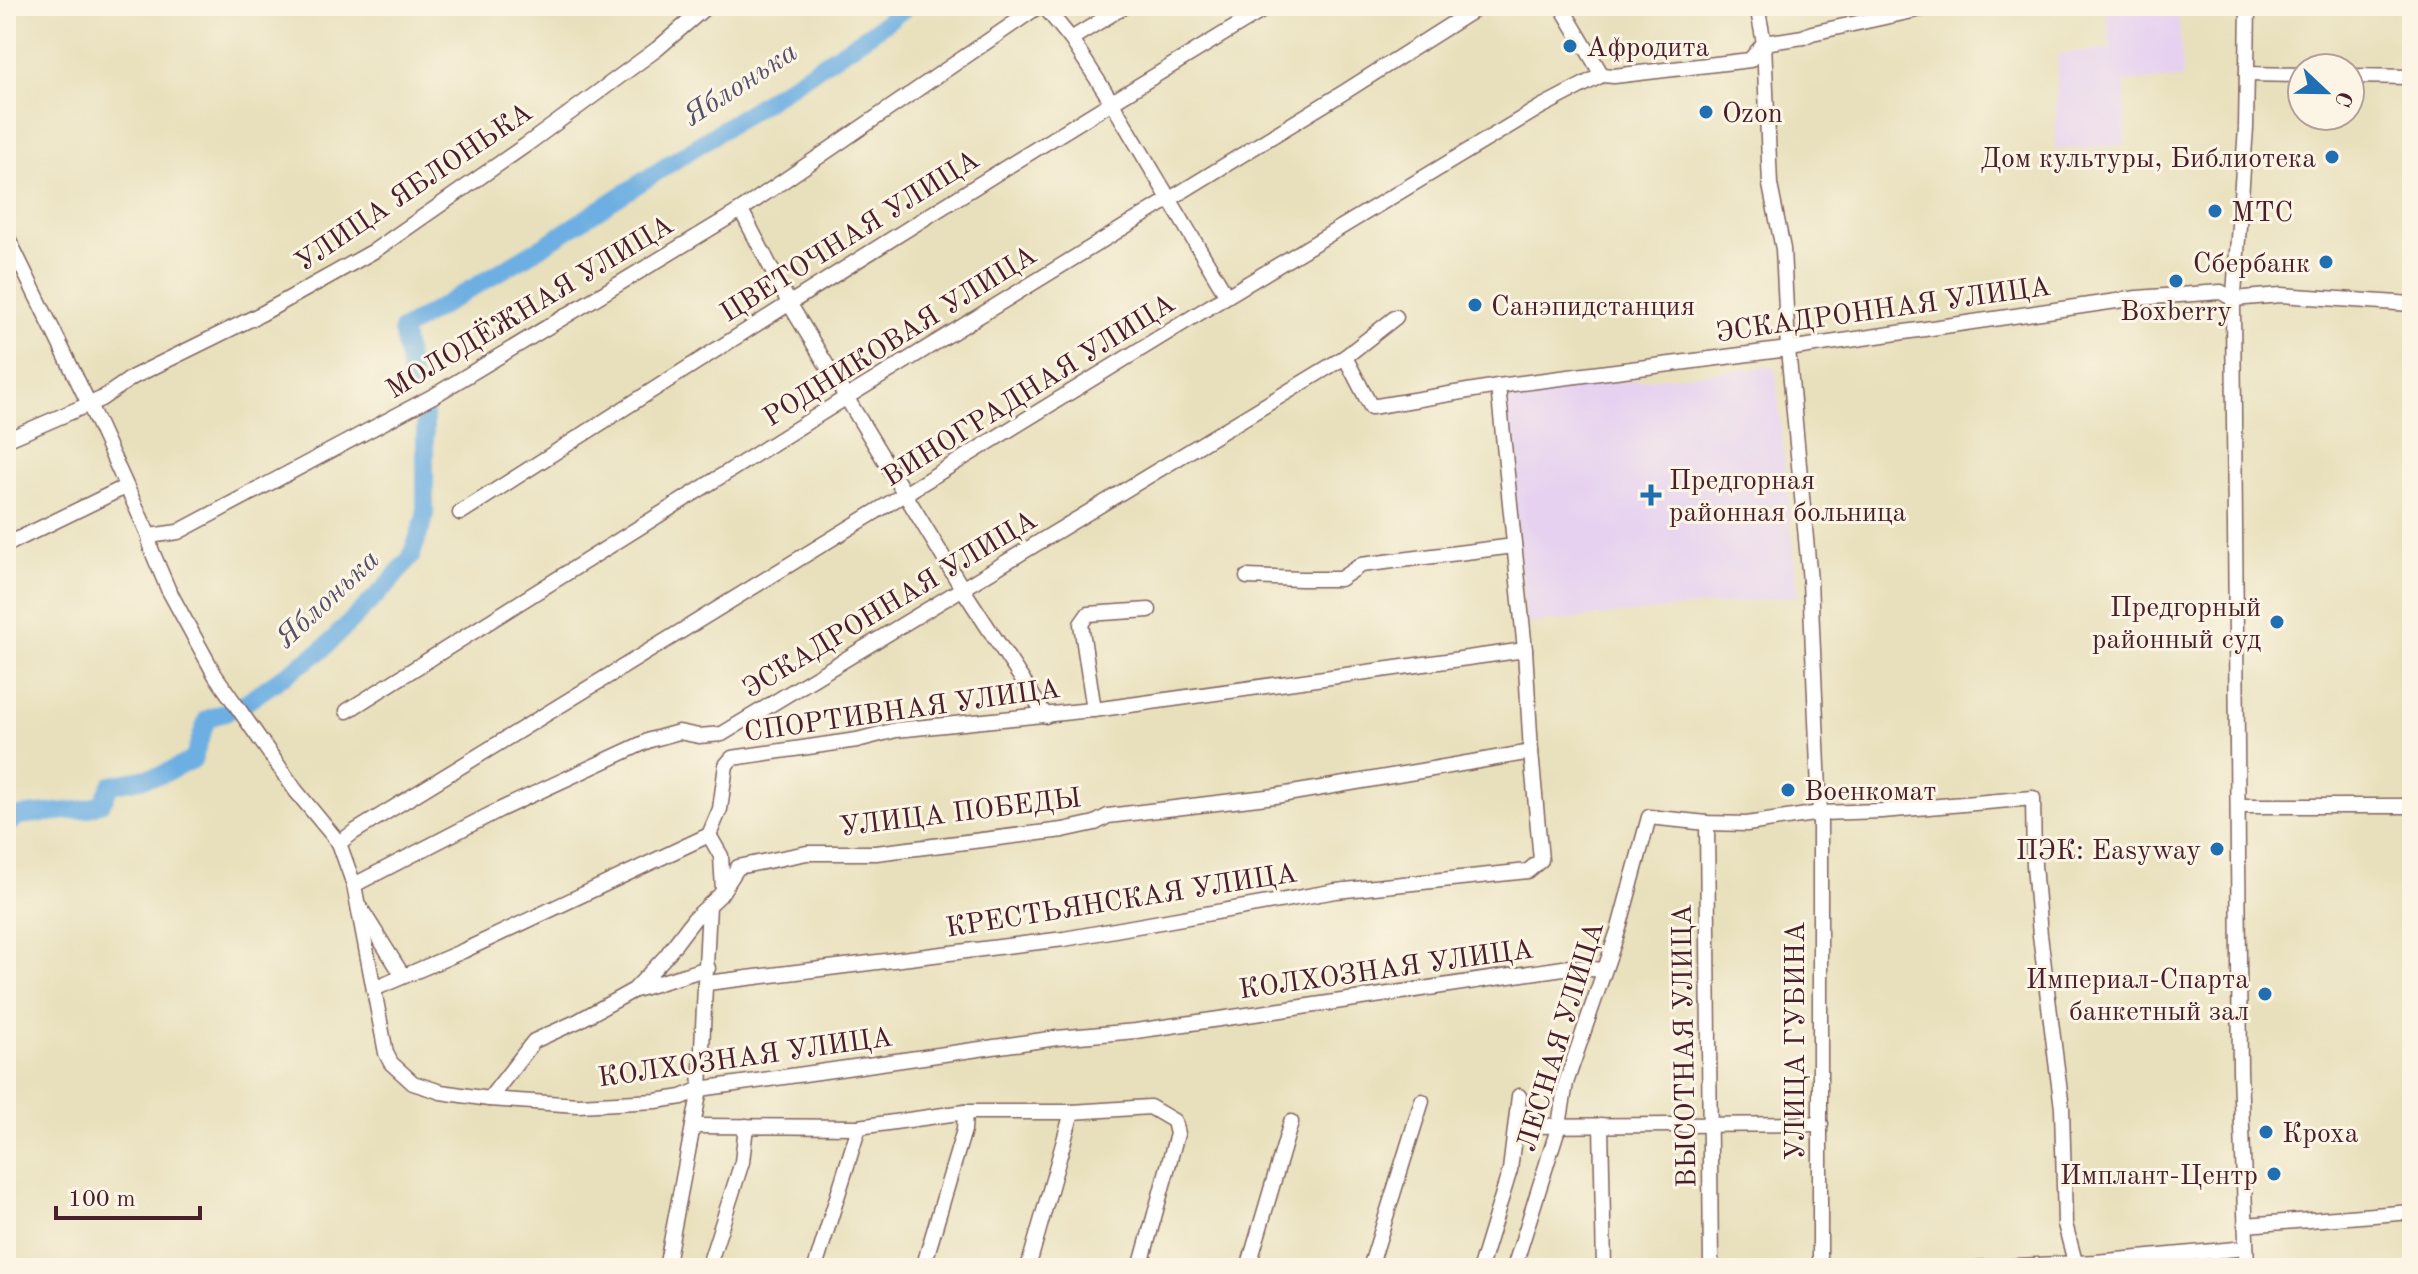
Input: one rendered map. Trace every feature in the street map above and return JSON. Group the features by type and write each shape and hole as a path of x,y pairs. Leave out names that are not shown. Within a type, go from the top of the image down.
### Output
{"street":[{"name":"УЛИЦА ЯБЛОНЬКА","path":"6,440 101,399 133,377 263,313 374,251 526,145 633,66 707,6"},
{"path":"1041,6 1071,39 1111,101 1227,296"},
{"name":"МОЛОДЁЖНАЯ УЛИЦА","path":"149,536 178,532 207,518 435,395 741,210 1041,6"},
{"path":"1071,39 1125,6"},
{"name":"ЦВЕТОЧНАЯ УЛИЦА","path":"460,513 1111,101 1270,6"},
{"name":"РОДНИКОВАЯ УЛИЦА","path":"347,711 847,397 1480,6"},
{"path":"1561,6 1602,75"},
{"name":"УЛИЦА ГУБИНА","path":"1757,6 1764,43 1770,185 1783,249 1788,349 1810,581 1820,813 1820,1268"},
{"path":"2247,1268 2240,1071 2233,299 2246,128 2248,6"},
{"path":"1764,43 1803,37 1925,7"},
{"name":"ВИНОГРАДНАЯ УЛИЦА","path":"339,843 1227,296 1539,108 1602,75 1750,60 1764,43"},
{"path":"2247,74 2286,75"},
{"path":"2366,76 2412,77"},
{"path":"741,210 789,303 962,588 1046,716"},
{"path":"6,234 149,536"},
{"name":"ЭСКАДРОННАЯ УЛИЦА","path":"1345,357 1371,407 1498,386 1788,349 2137,298 2221,292 2233,299 2281,295 2412,304"},
{"name":"ЭСКАДРОННАЯ УЛИЦА","path":"722,734 1345,357 1396,317"},
{"path":"1498,386 1525,650 1531,752"},
{"path":"6,545 125,487"},
{"name":"КОЛХОЗНАЯ УЛИЦА","path":"149,536 151,549 168,589 215,675 296,791 339,843 355,893 386,1053 391,1063 413,1083 441,1092 489,1099 578,1105 669,1099 700,1089 1042,1040 1136,1031 1570,967 1603,970"},
{"path":"1247,577 1340,579 1361,565 1514,546"},
{"path":"1094,710 1081,624 1088,614 1149,610"},
{"name":"СПОРТИВНАЯ УЛИЦА","path":"709,835 720,809 726,765 732,758 857,740 896,730 1094,710 1525,650"},
{"path":"403,976 355,893 499,810 650,740 679,732 699,736 722,734 726,765"},
{"name":"КРЕСТЬЯНСКАЯ УЛИЦА","path":"634,990 707,976 1064,939 1336,891 1528,871 1541,860 1531,752"},
{"name":"УЛИЦА ПОБЕДЫ","path":"489,1099 534,1041 634,990 723,890 738,867 807,853 876,853 1063,830 1095,823 1108,816 1275,796 1531,752"},
{"path":"1707,823 1747,824 1820,813 2033,798 2034,865 2040,935 2062,1108 2065,1224 2075,1262"},
{"path":"2239,806 2412,806"},
{"name":"ЛЕСНАЯ УЛИЦА","path":"1514,1268 1559,1125 1566,1083 1619,928 1649,817 1707,823"},
{"name":"ВЫСОТНАЯ УЛИЦА","path":"1707,823 1711,1268"},
{"path":"374,989 463,951 709,835 721,856 723,890"},
{"path":"666,1268 700,1089 709,905"},
{"name":"ЛЕСНАЯ УЛИЦА","path":"1480,1268 1510,1170 1519,1096"},
{"path":"1370,1268 1422,1101"},
{"path":"693,1126 859,1127 965,1112 1072,1112 1150,1107 1174,1121 1177,1134 1140,1268"},
{"path":"923,1268 964,1130 965,1112"},
{"path":"1028,1268 1072,1112"},
{"path":"1248,1268 1291,1122"},
{"path":"1517,1126 1821,1124"},
{"path":"1601,1125 1604,1268"},
{"path":"708,1268 742,1162 746,1126"},
{"path":"815,1268 859,1127"},
{"path":"2245,1225 2412,1212"},
{"path":"1978,1268 2246,1248"}],"shaded area":[{"path":"2105,6 2178,6 2183,79 2125,82 2125,145 2055,149 2058,54 2111,49"},
{"name":"Предгорная районная больница","path":"1775,366 1798,596 1526,624 1503,394"}],"waterway":[{"name":"Яблонька","path":"412,380 402,330 543,246 908,6"},
{"name":"Яблонька","path":"6,826 18,816 87,809 102,803 111,785 161,775 193,760 207,719 239,707 323,649 411,557 425,517 425,415"}],"place":[{"name":"Афродита","path":"1570,46"},
{"name":"Ozon","path":"1706,112"},
{"name":"Дом культуры, Библиотека","path":"2332,157"},
{"name":"МТС","path":"2215,211"},
{"name":"Сбербанк","path":"2326,262"},
{"name":"Boxberry","path":"2176,281"},
{"name":"Санэпидстанция","path":"1475,305"},
{"name":"Предгорная районная больница","path":"1651,495"},
{"name":"Предгорный районный суд","path":"2277,622"},
{"name":"Военкомат","path":"1788,790"},
{"name":"ПЭК: Easyway","path":"2217,849"},
{"name":"Империал-Спарта банкетный зал","path":"2265,994"},
{"name":"Кроха","path":"2266,1132"},
{"name":"Имплант-Центр","path":"2274,1174"}]}
